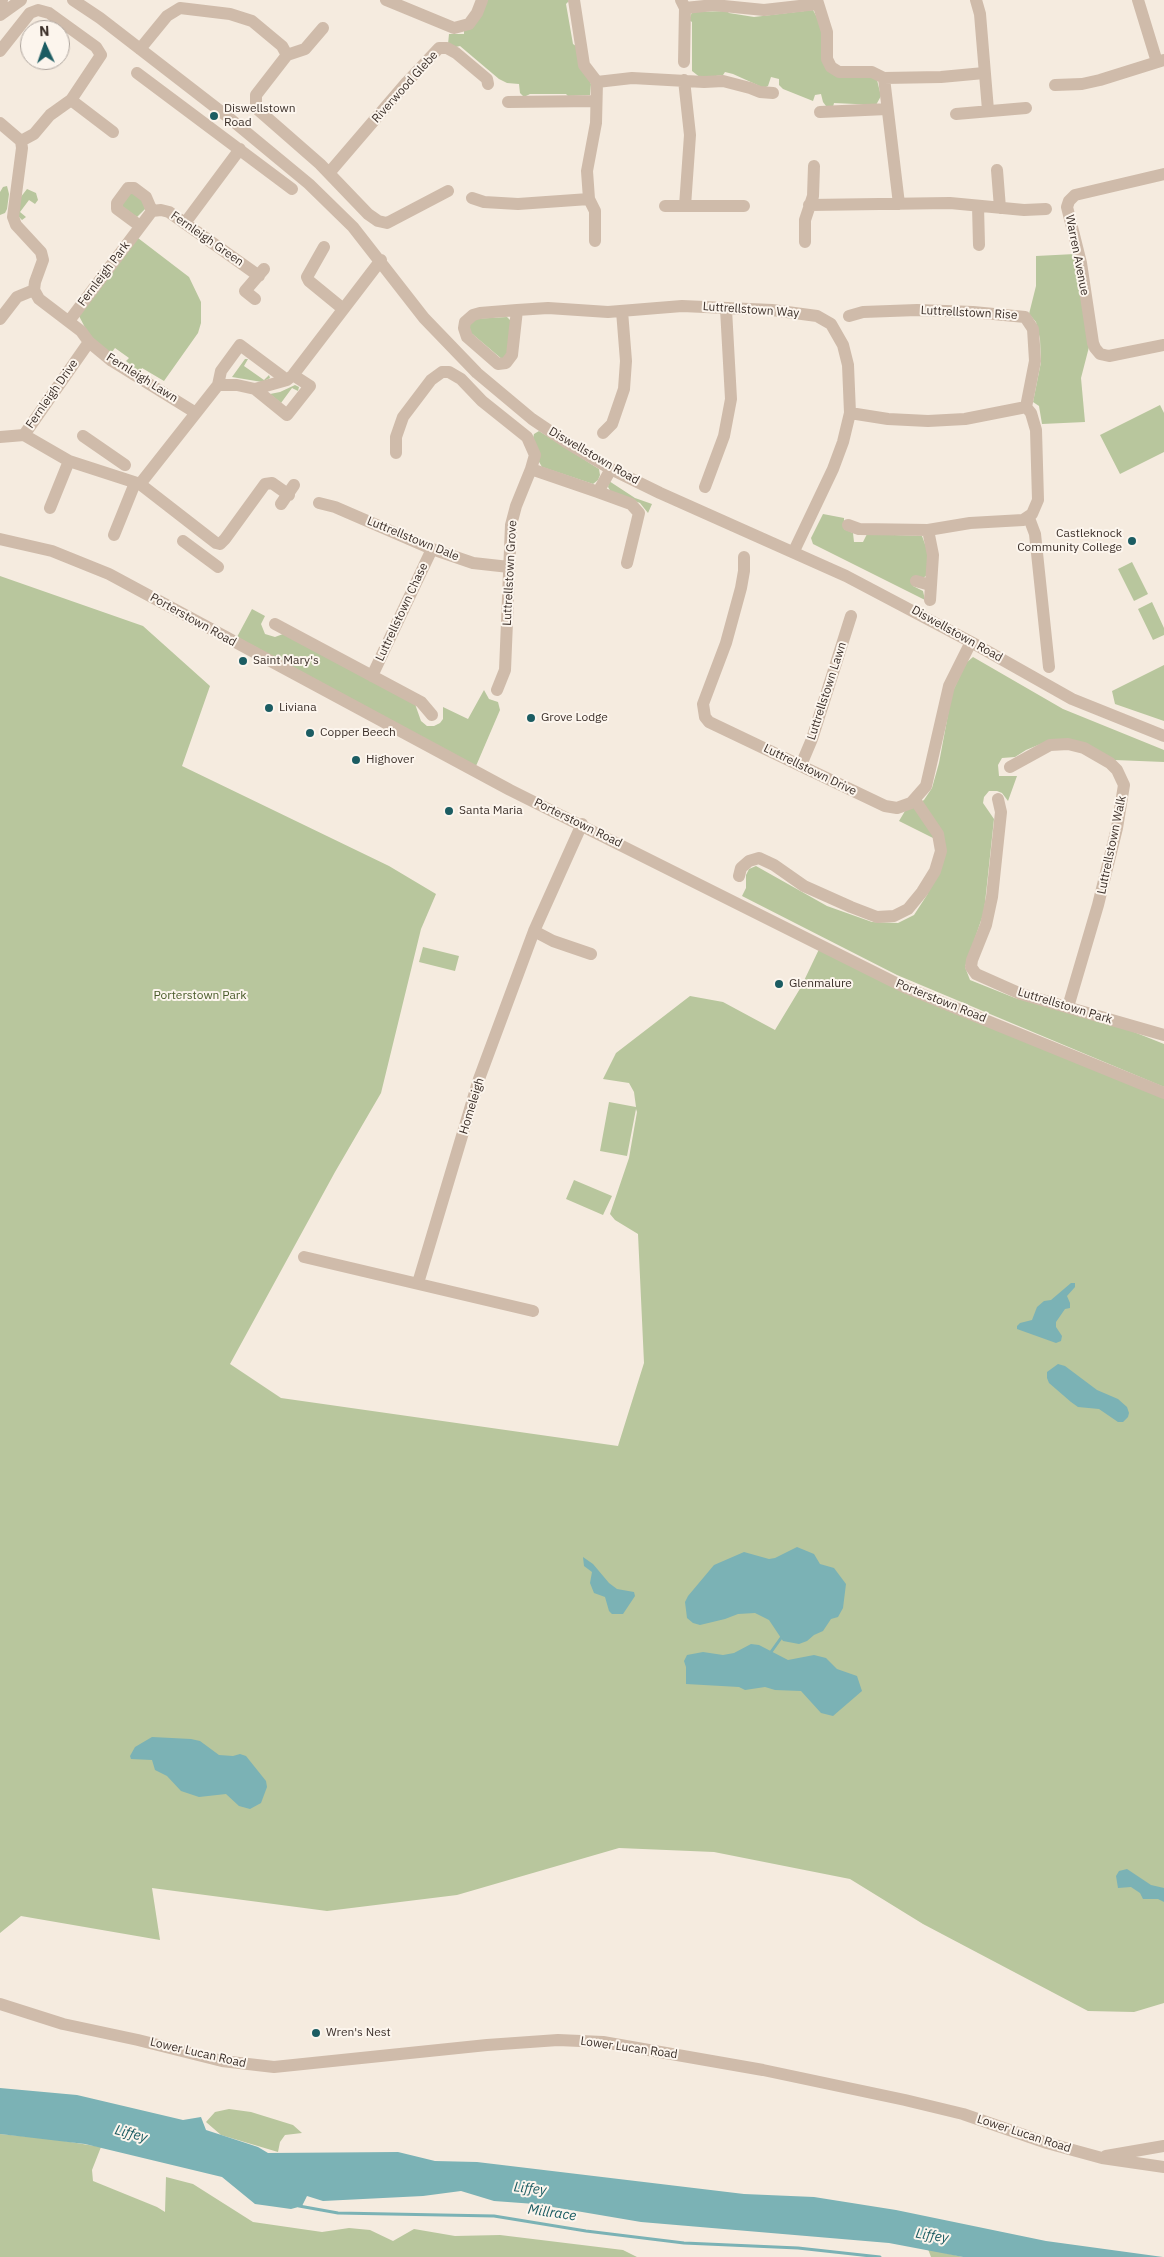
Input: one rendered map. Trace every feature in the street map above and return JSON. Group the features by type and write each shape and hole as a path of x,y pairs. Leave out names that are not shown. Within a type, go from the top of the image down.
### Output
{"street":[{"path":"0,5 2,0"},
{"path":"0,15 21,0"},
{"name":"Diswellstown Road","path":"73,0 228,116 309,184 353,226 424,318 477,373 532,418 566,442 611,469 660,493 794,551 971,642 1072,699 1164,736"},
{"path":"386,0 454,28 466,26 472,20 482,0"},
{"path":"574,0 584,65 597,82 595,101 596,123 587,172 589,199 595,211 595,241"},
{"path":"976,0 980,14 988,110"},
{"path":"1055,85 1082,84 1100,80 1160,61 1138,0"},
{"path":"684,62 683,4 764,10 817,2 827,32 827,59 831,67 839,72 872,72 884,78 941,77 984,73"},
{"path":"140,49 167,16 183,7 230,14 252,21 282,46 287,55"},
{"path":"0,51 30,13 38,10 49,13 96,47 101,55 71,100 50,115 34,134 21,141"},
{"path":"323,28 305,49 287,55 256,95 256,108 329,173 368,214 382,223 390,221 448,191"},
{"name":"Riverwood Glebe","path":"329,173 407,82 440,48 447,48 456,53 487,80 488,84"},
{"path":"138,73 292,189"},
{"path":"597,82 632,78 728,81 760,92 773,93"},
{"path":"884,78 899,204"},
{"path":"684,80 690,135 685,206"},
{"path":"71,100 113,132"},
{"path":"508,102 595,101"},
{"path":"820,112 887,108"},
{"path":"956,114 1026,108"},
{"path":"0,123 21,141 22,148 12,213 16,225 34,244 43,260 34,290 39,299 81,331 89,342"},
{"path":"185,223 240,149"},
{"path":"805,242 805,220 812,196 814,166"},
{"path":"997,170 1000,208"},
{"name":"Warren Avenue","path":"1164,174 1075,195 1068,203 1095,348 1100,354 1109,356 1164,345"},
{"path":"140,226 117,209 117,203 128,188 134,188 146,197 152,211"},
{"path":"472,198 491,202 518,204 589,199"},
{"path":"809,205 950,203 1000,208 1046,209"},
{"path":"665,206 744,206"},
{"path":"978,206 979,245"},
{"name":"Fernleigh Green","path":"152,211 165,211 262,272 245,291 256,299"},
{"name":"Fernleigh Park","path":"69,321 152,211"},
{"path":"324,247 307,277 309,281 342,308"},
{"path":"255,389 290,377 380,260"},
{"path":"0,319 21,294 34,290"},
{"name":"Luttrellstown Way","path":"517,310 512,355 506,363 498,364 467,337 464,328 465,322 473,316 480,313 517,310 548,308 595,312 675,306 800,312 817,316 831,324 843,346 848,365 851,385 850,413 843,442 833,469 794,551"},
{"path":"705,487 724,436 730,399 726,309"},
{"name":"Luttrellstown Rise","path":"849,316 863,312 923,310 1025,317 1033,329 1035,348 1033,376 1026,407"},
{"path":"603,433 612,424 624,389 626,360 622,311"},
{"name":"Fernleigh Lawn","path":"89,342 112,361 196,413"},
{"name":"Fernleigh Drive","path":"89,342 24,435 69,461 138,483 210,539"},
{"path":"114,534 138,483 218,385 221,371 240,345 290,377 310,386 287,415 255,389 237,385 218,385"},
{"path":"396,453 396,436 403,417 431,380 442,372 448,372 460,379 482,401 526,437 534,455 531,469 632,504 639,513 627,563"},
{"path":"850,413 889,419 929,421 965,418 1026,407 1033,417 1037,445 1038,500 1029,518 1035,534 1049,667"},
{"path":"1,440 24,435"},
{"path":"83,436 125,465"},
{"path":"103,472 114,457"},
{"path":"50,508 69,461"},
{"name":"Luttrellstown Grove","path":"497,690 505,670 513,515 531,469"},
{"path":"598,492 611,469"},
{"path":"199,553 210,539 216,543 223,542 266,484 272,483 288,495"},
{"name":"Luttrellstown Dale","path":"319,503 336,507 432,549 483,566 509,568"},
{"path":"855,531 928,530 970,523 1029,518"},
{"path":"928,530 933,555 930,600"},
{"name":"Porterstown Road","path":"0,539 52,551 109,574 395,729 904,987 1164,1093"},
{"path":"184,542 218,567"},
{"name":"Luttrellstown Chase","path":"372,676 432,549"},
{"name":"Luttrellstown Drive","path":"744,558 741,588 726,643 703,704 703,713 709,722 885,806 897,808 915,800"},
{"path":"916,581 930,585"},
{"name":"Luttrellstown Lawn","path":"801,765 812,739 851,616"},
{"name":"Luttrellstown Chase","path":"276,624 421,702 432,715"},
{"path":"739,876 741,868 749,861 759,858 774,865 804,886 851,908 877,917 894,916 908,909 922,892 935,871 941,851 938,834 915,800 928,780 950,686 971,642"},
{"name":"Luttrellstown Walk","path":"1010,767 1050,745 1068,744 1084,748 1110,763 1117,770 1124,785 1124,795 1113,847 1068,1007"},
{"name":"Luttrellstown Park","path":"998,799 1001,812 992,897 986,925 972,960 972,967 976,974 1014,991 1164,1035"},
{"name":"Homeleigh","path":"418,1283 480,1080 534,931 582,824"},
{"path":"534,931 553,941 591,954"},
{"path":"304,1257 533,1311"},
{"name":"Lower Lucan Road","path":"0,2004 64,2024 222,2061 274,2067 497,2044 558,2040 603,2042 763,2070 929,2105 1047,2143 1102,2158 1164,2167"},
{"path":"1102,2158 1164,2146"}],"green space":[{"path":"488,0 570,0 566,4 573,44 576,46 591,84 590,95 530,94 524,97 520,93 519,84 507,83 499,79 460,46 456,47 448,44 449,34 464,34 464,31"},
{"path":"813,10 821,25 825,67 872,77 877,80 881,96 876,105 834,103 833,107 826,106 821,94 815,95 813,101 783,89 779,85 779,79 771,77 768,86 764,88 725,72 723,75 701,78 692,71 692,22 689,20 692,12 727,11 729,13 754,17"},
{"path":"7,186 9,194 7,209 5,213 0,215 0,192 3,187"},
{"path":"27,189 36,193 38,200 35,204 29,200 20,212 26,217 22,220 18,216 20,198"},
{"path":"130,192 143,200 146,208 137,217 120,205"},
{"path":"138,238 189,277 201,302 201,323 198,333 164,381 142,368 140,372 126,361 129,358 115,348 109,356 92,341 78,314"},
{"path":"1075,254 1089,347 1081,378 1085,422 1042,424 1039,406 1033,402 1041,362 1040,339 1036,322 1029,314 1036,286 1036,256"},
{"path":"507,317 511,321 508,351 503,360 470,332 469,323 472,319"},
{"path":"245,359 248,359 244,366 264,380 269,375 270,378 262,382 232,377"},
{"path":"295,385 299,387 298,391 292,388 281,403 270,394 280,392"},
{"path":"1160,405 1164,413 1164,452 1120,474 1100,435"},
{"path":"539,431 599,469 600,475 598,480 593,484 542,467 532,442 534,434"},
{"path":"609,481 635,498 652,504 648,513 640,503 611,492 608,487"},
{"path":"823,514 844,518 844,529 853,533 854,542 863,542 867,534 922,536 929,555 927,575 913,586 923,591 925,600 813,544 811,538"},
{"path":"1132,562 1148,594 1134,601 1118,569"},
{"name":"Porterstown Park","path":"0,576 143,626 210,686 182,766 389,866 436,894 421,929 381,1093 335,1172 230,1364 281,1398 618,1446 644,1363 638,1234 615,1220 610,1214 629,1158 637,1112 636,1109 627,1156 600,1151 609,1102 636,1107 634,1092 629,1083 603,1079 616,1053 690,996 723,1002 775,1030 801,987 821,945 1164,1094 1164,2003 1134,2012 1088,2011 923,1924 850,1879 714,1852 619,1848 457,1895 327,1911 152,1888 160,1940 21,1916 0,1933"},
{"path":"1152,602 1164,628 1164,635 1153,640 1138,609"},
{"path":"252,609 265,616 261,624 265,634 275,637 283,634 415,704 421,721 427,726 434,726 440,723 443,719 443,707 468,719 484,690 489,699 498,702 500,710 476,766 237,637"},
{"path":"973,657 1063,709 1164,750 1164,762 1115,760 1048,741 1015,757 1002,758 998,765 999,776 1017,776 1008,801 1002,793 997,791 989,791 984,797 983,803 994,819 984,912 965,967 970,980 1015,998 1119,1026 1164,1044 1164,1087 897,975 742,896 746,888 746,875 749,869 756,866 827,906 872,922 898,923 914,915 927,895 945,844 899,821 905,811 924,800 932,788 939,763 952,693 966,663"},
{"path":"1164,665 1164,721 1115,704 1112,691"},
{"path":"423,947 459,956 455,971 419,962"},
{"path":"574,1180 612,1196 603,1215 566,1199"},
{"path":"229,2109 251,2112 293,2125 302,2133 285,2135 280,2142 278,2152 221,2135 206,2122 215,2112"},
{"path":"0,2134 52,2139 101,2147 92,2170 93,2181 165,2212 166,2177 193,2184 253,2222 322,2232 349,2228 370,2230 393,2241 414,2229 455,2236 500,2235 623,2250 637,2257 0,2257"},
{"path":"928,2249 963,2257 931,2257"}],"water":[{"path":"1071,1283 1075,1283 1075,1287 1067,1296 1070,1308 1065,1309 1056,1322 1056,1327 1062,1336 1061,1341 1056,1343 1017,1329 1020,1323 1032,1320 1037,1307 1044,1301 1051,1300"},
{"path":"1058,1364 1065,1366 1097,1390 1118,1399 1127,1407 1128,1417 1123,1422 1118,1422 1099,1409 1078,1407 1071,1402 1049,1383 1047,1378 1047,1372"},
{"path":"797,1547 814,1554 820,1564 834,1568 846,1584 843,1608 838,1617 831,1619 823,1631 799,1644 783,1641 769,1620 755,1613 738,1614 700,1625 693,1623 687,1618 685,1602 688,1596 714,1565 744,1552 769,1559"},
{"path":"583,1557 593,1564 609,1583 617,1589 634,1592 635,1596 623,1614 612,1614 609,1611 605,1597 594,1593 590,1583 592,1572 584,1566"},
{"path":"751,1644 759,1645 788,1660 814,1655 826,1658 837,1669 857,1676 862,1691 833,1716 821,1713 801,1691 775,1690 765,1687 745,1690 739,1687 686,1684 684,1661 687,1655 703,1652 723,1655 734,1653"},
{"path":"152,1737 191,1739 200,1741 219,1755 233,1756 240,1754 246,1756 266,1781 267,1787 261,1803 250,1809 239,1806 226,1794 199,1797 181,1791 167,1776 155,1770 152,1760 131,1759 130,1756 135,1747"},
{"path":"1127,1869 1151,1885 1164,1888 1164,1902 1158,1899 1143,1899 1140,1893 1131,1887 1118,1888 1116,1876 1119,1871"},
{"name":"Liffey","path":"0,2088 77,2095 183,2120 201,2117 206,2130 258,2147 268,2153 398,2152 435,2161 477,2162 744,2194 814,2197 896,2210 1046,2241 1163,2257 963,2257 889,2243 641,2222 535,2204 494,2201 461,2191 423,2196 323,2201 307,2196 302,2206 291,2209 255,2204 222,2177 85,2144 0,2134"}],"waterway":[{"path":"771,1652 781,1638"},
{"name":"Millrace","path":"299,2206 338,2213 494,2216 586,2231 684,2243 798,2248 880,2257"}],"place":[{"name":"Diswellstown Road","path":"214,116"},
{"name":"Castleknock Community College","path":"1132,541"},
{"name":"Saint Mary's","path":"243,661"},
{"name":"Liviana","path":"269,708"},
{"name":"Grove Lodge","path":"531,718"},
{"name":"Copper Beech","path":"310,733"},
{"name":"Highover","path":"356,760"},
{"name":"Santa Maria","path":"449,811"},
{"name":"Glenmalure","path":"779,984"},
{"name":"Wren's Nest","path":"316,2033"}]}
